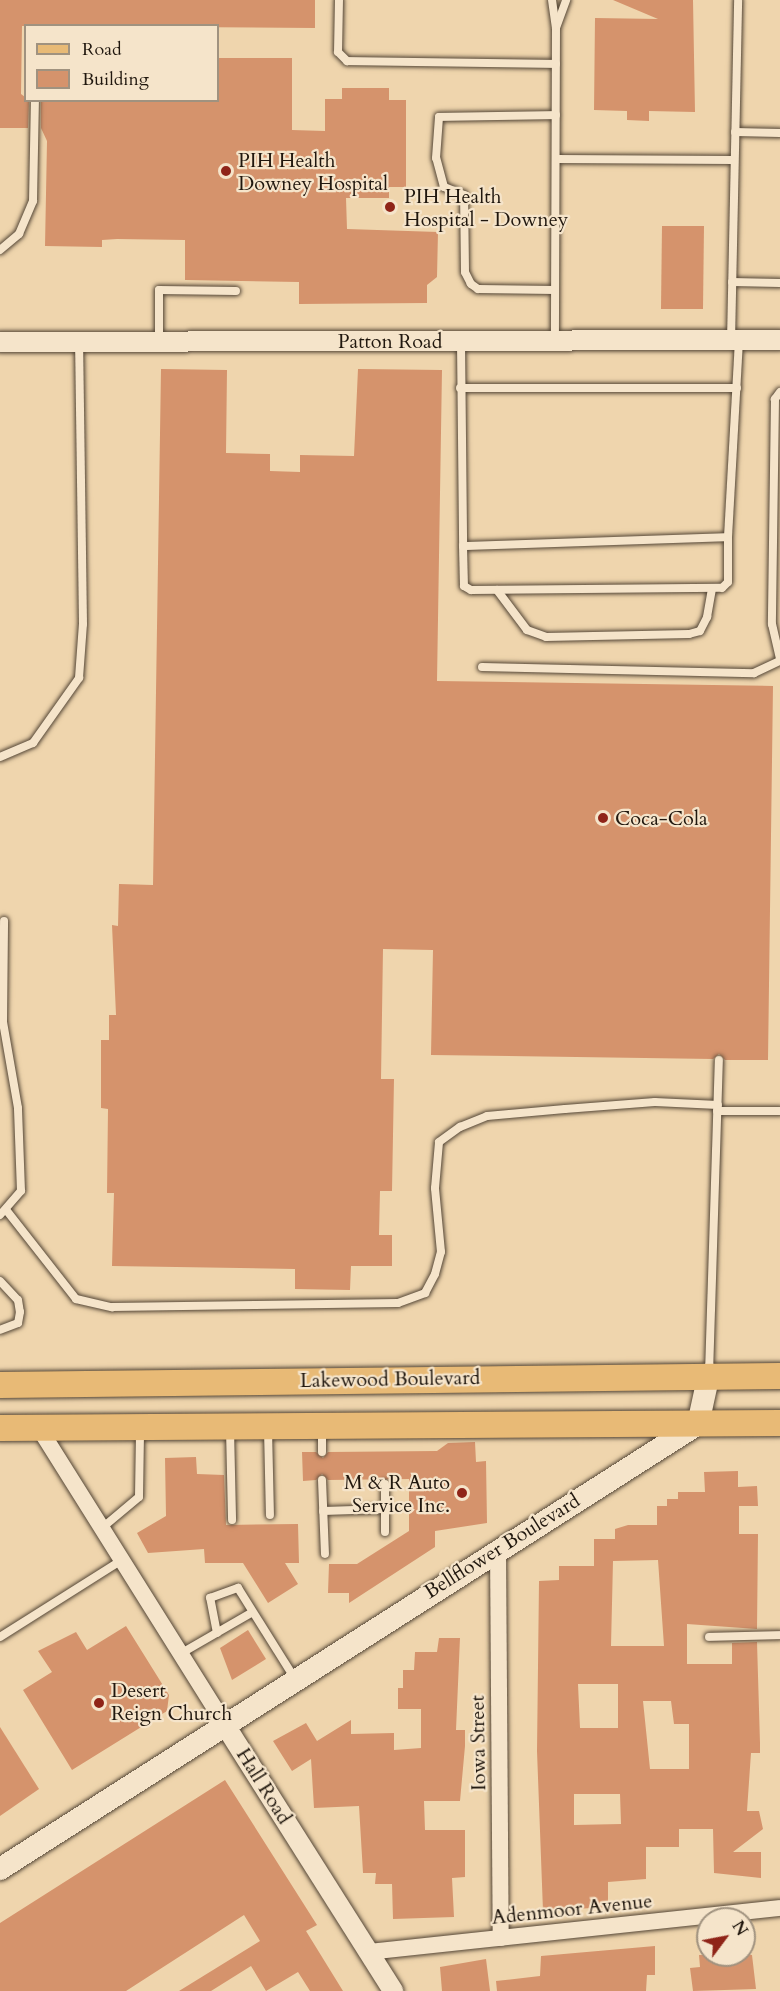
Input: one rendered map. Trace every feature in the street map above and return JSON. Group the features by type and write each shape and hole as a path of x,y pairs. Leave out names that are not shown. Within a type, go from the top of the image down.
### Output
{"main road":[{"name":"Lakewood Boulevard","path":"0,1385 709,1374 780,1376"},
{"path":"698,1424 709,1374"},
{"path":"0,1428 780,1423"},
{"name":"Bellflower Boulevard","path":"0,1869 498,1548 698,1424"}],"street":[{"name":"Patton Road","path":"0,342 780,340"},
{"name":"Hall Road","path":"39,1428 393,1991"},
{"name":"Iowa Street","path":"498,1548 501,1938"},
{"name":"Adenmoor Avenue","path":"368,1952 780,1908"}],"lane":[{"path":"339,0 338,52 347,61 556,64"},
{"path":"552,0 556,28 555,341"},
{"path":"556,28 566,0"},
{"path":"461,342 464,586 497,590 711,588 728,582 728,537 737,388 732,282 738,0"},
{"path":"0,250 19,234 33,201 35,102"},
{"path":"555,290 478,289 471,284 465,272 464,195 444,187 436,158 439,117 556,115"},
{"path":"735,132 780,133"},
{"path":"556,159 734,160"},
{"path":"732,282 780,282"},
{"path":"159,342 159,290 236,291"},
{"path":"0,757 33,743 79,678 83,624 79,343"},
{"path":"460,388 737,388"},
{"path":"482,667 754,673 780,660 772,624 775,399 780,392"},
{"path":"463,546 728,537"},
{"path":"497,590 527,630 546,637 689,634 700,631 707,617 711,588"},
{"path":"4,921 3,1022 18,1108 21,1191 4,1213 76,1299 112,1308 398,1303 425,1293 435,1274 441,1252 435,1188 440,1142 460,1127 488,1116 655,1102 780,1112"},
{"path":"709,1374 718,1060"},
{"path":"0,1281 18,1300 20,1312 18,1323 0,1330"},
{"path":"268,1425 270,1515"},
{"path":"322,1425 322,1452"},
{"path":"230,1426 232,1520"},
{"path":"102,1528 139,1497 140,1427"},
{"path":"322,1480 325,1554"},
{"path":"385,1484 385,1532"},
{"path":"323,1510 385,1509"},
{"path":"0,1637 122,1560"},
{"path":"217,1633 210,1607 213,1593 238,1588 251,1613 296,1679"},
{"path":"180,1654 251,1613"},
{"path":"708,1637 780,1635"}],"building":[{"path":"0,0 315,0 315,28 219,27 219,24 24,24 22,26 21,94 24,96 24,102 29,102 28,128 0,128"},
{"path":"613,0 693,0 695,112 649,111 649,121 627,120 627,111 594,110 595,18 658,19"},
{"name":"PIH Health Downey Hospital","path":"219,58 292,58 292,130 325,131 325,99 342,99 342,88 389,88 389,100 406,100 406,187 389,187 389,198 346,198 347,229 438,232 437,277 427,285 427,303 299,304 299,282 185,280 185,240 117,239 102,240 102,247 45,246 47,141 41,128 41,102 219,102"},
{"path":"662,226 704,226 703,309 661,309"},
{"path":"161,369 227,370 226,453 270,454 270,471 300,472 300,455 354,456 358,369 442,370 437,681 773,686 768,1060 725,1060 719,1054 713,1059 431,1055 433,950 383,949 381,1079 394,1079 392,1191 380,1191 379,1235 392,1235 392,1266 351,1266 350,1290 295,1289 295,1269 112,1266 114,1193 107,1193 108,1109 101,1108 101,1040 109,1040 109,1015 116,1015 112,925 118,926 119,884 153,885"},
{"path":"475,1442 476,1462 486,1461 487,1523 435,1531 435,1547 349,1603 349,1593 328,1593 329,1564 357,1564 409,1531 409,1479 328,1480 322,1474 316,1480 303,1481 302,1452 316,1452 323,1458 328,1452 437,1451 448,1443"},
{"path":"196,1457 197,1474 224,1475 226,1525 298,1524 299,1563 285,1563 298,1584 268,1603 243,1563 205,1563 204,1549 148,1553 137,1533 166,1516 165,1458"},
{"path":"738,1471 738,1487 757,1486 758,1506 739,1506 739,1534 758,1534 757,1629 687,1624 687,1664 732,1664 732,1643 757,1642 760,1753 751,1753 747,1811 759,1811 763,1829 733,1852 761,1852 761,1878 714,1873 713,1829 679,1829 679,1847 646,1847 646,1879 608,1882 608,1907 543,1911 537,1751 539,1581 559,1580 559,1566 594,1566 594,1539 615,1539 615,1529 628,1525 657,1525 657,1506 667,1506 667,1499 678,1499 678,1492 705,1492 704,1472","holes":["658,1560 664,1646 611,1646 613,1561","578,1684 618,1684 618,1728 580,1728","643,1701 671,1701 674,1724 689,1724 689,1769 650,1769","574,1794 620,1794 621,1824 574,1825"]},
{"name":"Desert Reign Church","path":"126,1626 169,1695 167,1711 72,1770 23,1690 52,1672 38,1651 76,1632 87,1650"},
{"path":"248,1630 266,1659 232,1680 220,1648"},
{"path":"439,1638 460,1638 456,1730 465,1730 465,1746 460,1801 424,1801 425,1830 465,1830 465,1877 452,1878 454,1917 393,1919 392,1884 375,1884 376,1873 363,1873 359,1806 314,1808 311,1759 292,1771 273,1741 306,1723 317,1741 351,1720 351,1734 394,1733 394,1750 421,1748 421,1709 398,1709 398,1688 403,1688 403,1670 414,1670 415,1652 437,1652"},
{"path":"0,1727 39,1789 0,1816"},
{"path":"225,1780 317,1925 306,1931 343,1991 310,1991 298,1972 266,1991 251,1966 211,1991 179,1991 260,1941 244,1915 126,1991 0,1991 0,1923"},
{"path":"655,1946 655,1975 647,1975 646,1991 497,1991 496,1981 540,1976 541,1956"},
{"path":"486,1959 490,1991 442,1991 440,1967"},
{"path":"753,1967 756,1989 693,1991 690,1968"}],"place":[{"name":"PIH Health Downey Hospital","path":"226,171"},
{"name":"PIH Health Hospital - Downey","path":"390,207"},
{"name":"Coca-Cola","path":"603,818"},
{"name":"M & R Auto Service Inc.","path":"462,1493"},
{"name":"Desert Reign Church","path":"99,1703"}]}
